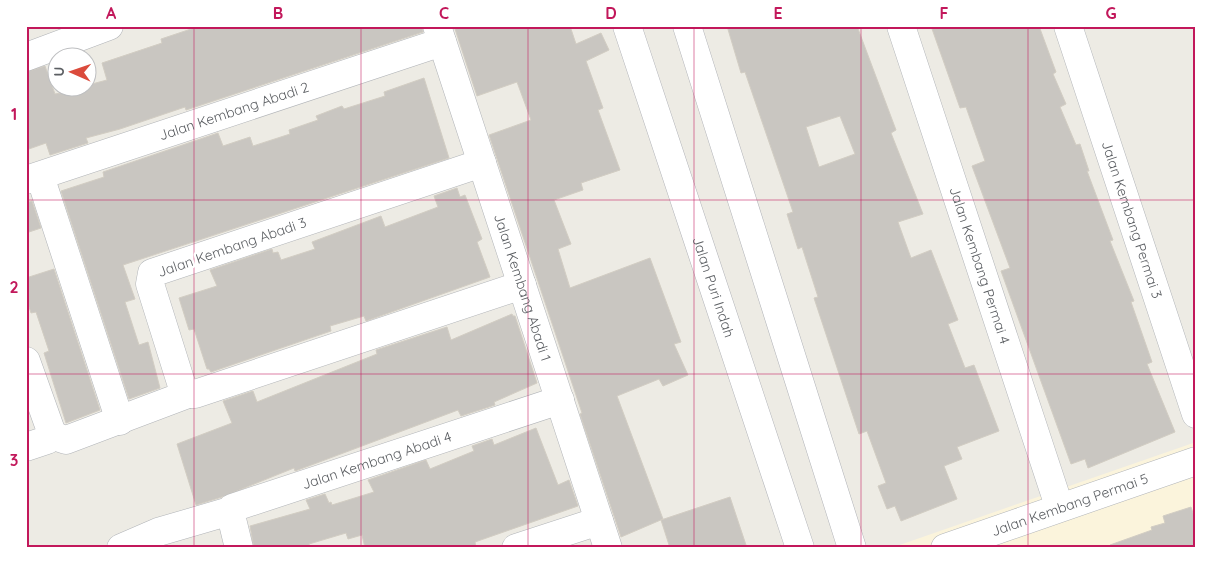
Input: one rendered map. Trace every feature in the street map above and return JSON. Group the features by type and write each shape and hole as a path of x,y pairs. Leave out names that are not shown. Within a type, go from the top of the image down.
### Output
{"street":[{"path":"26,57 109,26"},
{"name":"Jalan Puri Indah","path":"626,26 800,548"},
{"path":"687,26 852,548"},
{"name":"Jalan Kembang Permai 4","path":"901,26 1059,506"},
{"name":"Jalan Kembang Permai 3","path":"1068,26 1196,414"},
{"name":"Jalan Kembang Abadi 1","path":"440,34 608,548"},
{"name":"Jalan Kembang Abadi 2","path":"33,178 440,34"},
{"name":"Jalan Kembang Abadi 3","path":"188,394 183,389 150,284 152,273 482,163"},
{"path":"33,178 120,421"},
{"path":"51,434 66,440 188,394 195,394 522,285"},
{"path":"26,361 50,426 51,434 47,440 26,446"},
{"name":"Jalan Kembang Abadi 4","path":"121,548 161,540 230,510 560,400"},
{"name":"Jalan Kembang Permai 5","path":"945,548 1059,506 1196,461"},
{"path":"230,510 239,548"},
{"path":"516,548 599,521"}],"shaded area":[{"path":"1196,442 1196,548 891,548"}],"building":[{"path":"200,26 422,26 423,32 186,110 185,107 120,129 86,138 88,143 50,155 46,143 26,150 26,72 45,66 48,74 48,98 98,98 98,82 107,80 102,63 162,43 161,39"},
{"path":"454,26 570,26 576,44 601,33 609,50 586,61 603,108 598,110 620,170 581,183 583,190 554,200 571,244 558,249 570,288 650,258 681,342 674,344 688,375 663,386 659,379 617,396 663,519 621,537 580,414 582,413 489,135 531,120 517,82 477,96"},
{"path":"727,26 857,26 896,130 891,133 923,214 898,222 911,258 931,250 958,320 948,324 965,368 974,365 999,431 957,447 962,459 944,466 957,499 901,521 895,506 887,509 878,486 886,483 867,431 859,434 814,298 818,297 802,247 798,249 787,214 793,212 745,72 741,73","holes":["840,116 855,154 819,167 806,127"]},
{"path":"931,26 1039,26 1056,72 1053,74 1066,104 1060,107 1076,145 1080,144 1089,171 1087,171 1113,240 1110,241 1134,301 1131,302 1152,362 1147,364 1175,432 1088,468 1085,459 1071,464 1001,271 1010,268 972,166 985,161 966,107 960,108"},
{"path":"424,78 449,158 123,265 135,299 125,302 139,345 148,342 160,388 129,399 61,191 104,177 103,172 218,133 223,146 250,137 253,146 290,134 289,130 318,120 316,116 342,106 344,109 385,96 384,92"},
{"path":"457,188 460,197 465,195 482,239 477,242 490,277 366,321 364,316 330,326 331,331 211,372 207,369 194,329 189,330 179,298 217,286 210,270 272,249 273,253 278,252 281,260 315,249 312,242 381,216 385,227 438,207 434,196"},
{"path":"32,201 41,228 26,233 26,203"},
{"path":"54,269 100,410 66,423 44,353 49,351 36,312 31,313 26,297 26,278"},
{"path":"512,314 515,316 537,383 494,402 495,405 461,416 458,410 295,471 294,468 222,497 196,505 177,444 232,423 223,401 253,391 257,402 377,354 376,350 447,327 451,340"},
{"path":"536,428 558,485 569,480 578,506 475,542 476,548 365,548 362,535 348,539 346,533 309,544 310,548 254,548 250,526 310,509 306,500 325,494 332,505 374,492 368,480 426,460 430,469 474,451 472,446 492,439 494,445"},
{"path":"730,497 747,548 670,548 661,520"},
{"path":"1191,507 1196,522 1196,548 1110,548 1110,545 1152,530 1151,527 1165,523 1163,516"}]}
